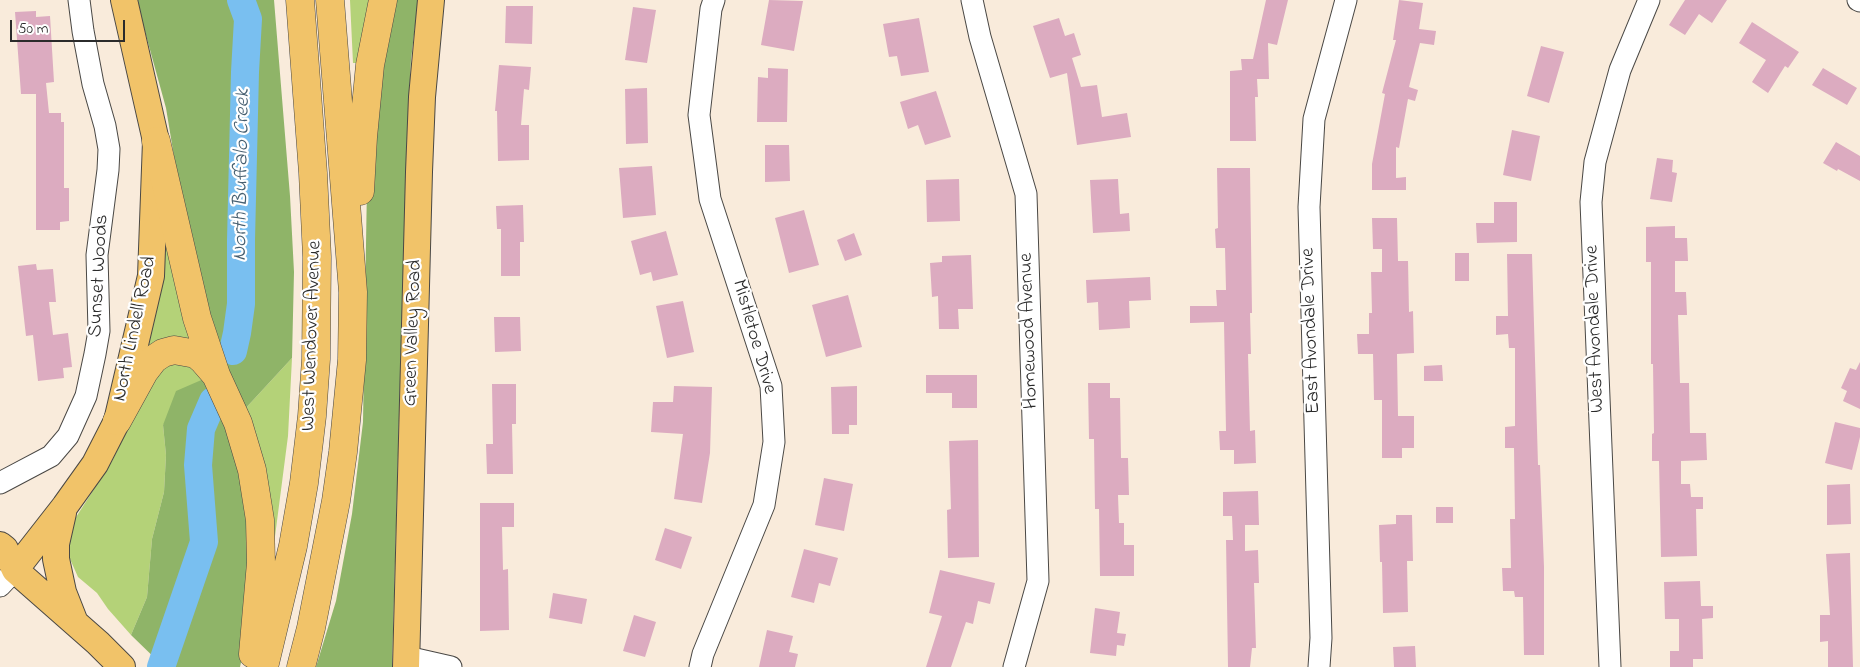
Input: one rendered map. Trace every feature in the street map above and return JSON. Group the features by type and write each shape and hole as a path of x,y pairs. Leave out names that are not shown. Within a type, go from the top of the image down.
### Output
{"highway":[{"name":"West Wendover Avenue","path":"264,667 289,564 302,492 312,416 316,359 317,248 300,0"},
{"name":"West Wendover Avenue","path":"301,667 324,562 343,452 352,360 353,292 330,0"},
{"path":"353,292 363,137 370,65 383,0"},
{"path":"156,141 197,318 216,375 238,423 252,470 260,520 261,563 251,667"},
{"path":"117,421 144,372 154,359 163,353 174,350 196,354 216,375"}],"main road":[{"name":"North Lindell Road","path":"5,574 65,506 95,464 117,421 152,276 156,141 124,0"},
{"name":"Green Valley Road","path":"406,662 419,172 426,44 431,0"},
{"path":"65,506 58,529 56,559 63,592 75,623"},
{"path":"0,546 5,549 5,574 75,623 122,667"}],"street":[{"name":"Sunset Woods","path":"0,483 51,456 68,436 86,396 99,331 97,255 109,149 82,31 79,0"},
{"name":"Mistletoe Drive","path":"700,667 702,654 764,505 774,442 772,386 710,200 698,115 711,9 714,0"},
{"name":"Homewood Avenue","path":"972,0 980,37 1026,194 1038,582 1014,667"},
{"name":"East Avondale Drive","path":"1319,667 1321,638 1309,207 1314,119 1346,0"},
{"name":"West Avondale Drive","path":"1610,667 1591,202 1594,162 1620,70 1649,0"},
{"path":"406,662 451,667"}],"green space":[{"path":"138,0 274,0 290,196 294,272 292,358 244,410 209,329 182,205 166,108"},
{"path":"350,0 370,0 360,63 353,63"},
{"path":"391,0 418,0 411,60 407,137 392,667 316,667 336,601 352,514 363,422 367,185"},
{"path":"163,240 167,240 195,343 146,350"},
{"path":"292,358 288,436 270,575 244,410"},
{"path":"165,363 186,363 206,378 163,425 166,455 164,492 152,539 147,597 131,635 108,609 97,593 78,577 66,550 71,525 112,461 130,422"},
{"path":"206,378 227,426 243,485 250,545 242,658 240,667 164,667 131,635 147,597 152,539 164,492 166,455 163,425 176,391"}],"building":[{"path":"769,0 803,1 794,51 761,45"},
{"path":"1266,0 1288,0 1277,45 1268,43 1269,79 1257,79 1258,97 1255,97 1256,141 1230,141 1230,71 1242,70 1241,59 1253,59"},
{"path":"1399,0 1423,3 1419,29 1436,31 1434,45 1420,43 1409,87 1418,90 1415,101 1408,99 1399,148 1396,147 1396,178 1406,177 1406,190 1372,190 1372,164 1385,94 1382,93 1396,40 1393,40"},
{"path":"1685,0 1727,0 1712,23 1699,14 1685,35 1669,25"},
{"path":"506,6 533,6 532,44 505,43"},
{"path":"633,7 656,10 647,63 625,60"},
{"path":"36,11 36,17 50,16 54,82 46,83 49,113 61,113 61,122 64,122 64,188 69,188 69,221 60,222 60,230 36,230 36,94 21,94 15,12"},
{"path":"919,18 929,72 901,76 897,56 889,57 883,24"},
{"path":"1059,18 1065,36 1074,33 1081,55 1072,58 1081,87 1097,85 1102,117 1127,113 1131,137 1077,145 1067,73 1050,78 1033,26"},
{"path":"1752,22 1799,52 1788,68 1785,66 1768,93 1752,82 1766,60 1739,43"},
{"path":"1541,46 1564,52 1549,103 1527,96"},
{"path":"499,65 531,67 529,90 524,89 521,125 529,125 529,160 498,161 497,111 495,111"},
{"path":"768,68 788,69 787,122 757,122 758,77 768,78"},
{"path":"1823,68 1857,88 1847,105 1812,85"},
{"path":"647,88 648,143 626,144 625,89"},
{"path":"936,91 951,137 925,145 918,125 908,129 900,102"},
{"path":"1512,130 1540,136 1531,181 1503,175"},
{"path":"1836,142 1860,156 1860,181 1823,163"},
{"path":"765,145 789,145 790,181 765,182"},
{"path":"1657,158 1673,160 1672,172 1677,173 1672,202 1650,199"},
{"path":"652,166 656,215 623,218 619,168"},
{"path":"1217,168 1250,168 1252,313 1250,313 1251,354 1248,354 1250,431 1255,430 1256,463 1234,464 1234,450 1220,450 1219,431 1226,431 1224,322 1190,323 1190,306 1217,306 1216,290 1226,290 1225,248 1216,248 1215,229 1218,228"},
{"path":"959,179 960,221 927,222 926,180"},
{"path":"1118,179 1120,214 1129,213 1130,231 1093,233 1090,180"},
{"path":"1494,202 1517,202 1517,242 1477,243 1476,223 1494,223"},
{"path":"523,205 524,242 520,242 520,276 501,276 501,229 497,229 496,206"},
{"path":"804,210 819,265 789,273 775,218"},
{"path":"1372,218 1397,218 1398,261 1408,261 1409,312 1413,311 1414,353 1397,354 1398,416 1414,416 1414,448 1402,448 1402,458 1382,458 1382,400 1374,400 1373,354 1358,354 1357,334 1369,334 1369,313 1372,313 1371,272 1382,272 1382,249 1373,249"},
{"path":"1675,226 1675,238 1687,238 1688,261 1675,261 1675,292 1686,292 1687,315 1678,315 1680,383 1689,383 1690,433 1706,433 1707,460 1681,461 1681,484 1690,484 1691,497 1703,497 1703,509 1696,509 1697,556 1661,557 1659,461 1652,461 1652,434 1654,433 1653,364 1651,364 1651,262 1646,262 1646,227"},
{"path":"666,231 678,275 653,281 651,272 640,275 631,241"},
{"path":"854,233 862,255 845,261 837,240"},
{"path":"1455,253 1469,253 1469,281 1455,281"},
{"path":"1507,254 1532,254 1538,465 1540,465 1544,567 1544,655 1524,655 1523,597 1515,597 1514,591 1503,591 1502,568 1511,568 1510,519 1515,519 1514,448 1505,448 1505,427 1515,426 1515,348 1509,348 1508,334 1496,335 1496,316 1508,316"},
{"path":"971,255 973,309 958,309 959,329 939,329 938,296 932,297 930,263 942,262 942,256"},
{"path":"36,264 37,270 53,269 56,302 49,302 53,335 68,333 72,367 63,368 64,378 38,381 33,335 26,336 18,266"},
{"path":"1150,277 1151,300 1129,301 1130,328 1099,330 1098,302 1087,303 1086,280"},
{"path":"848,295 862,347 826,357 812,305"},
{"path":"683,301 694,352 667,358 656,306"},
{"path":"494,317 520,317 521,351 495,352"},
{"path":"1860,362 1860,409 1843,401 1847,391 1841,388 1850,368 1856,370"},
{"path":"1442,365 1443,381 1424,381 1424,366"},
{"path":"926,375 977,375 977,408 952,408 952,393 926,393"},
{"path":"1088,383 1110,383 1110,398 1120,398 1121,458 1128,458 1129,495 1118,495 1119,523 1124,523 1124,545 1134,545 1134,576 1100,576 1099,509 1095,509 1094,439 1089,439"},
{"path":"492,384 516,384 516,424 512,424 513,474 487,474 486,444 493,444"},
{"path":"674,386 712,387 710,453 702,503 674,499 683,434 651,432 653,402 673,402"},
{"path":"857,386 857,425 849,425 849,434 832,434 831,387"},
{"path":"1835,422 1860,428 1860,437 1852,470 1825,463"},
{"path":"978,440 979,557 948,558 947,510 951,509 949,441"},
{"path":"824,478 853,484 844,531 815,525"},
{"path":"1850,484 1851,524 1827,525 1827,485"},
{"path":"1258,491 1259,525 1245,525 1245,551 1258,550 1259,583 1254,583 1256,648 1252,648 1250,667 1228,667 1226,540 1233,540 1232,516 1223,516 1223,492"},
{"path":"480,503 514,503 514,527 502,527 503,570 508,569 509,630 480,631"},
{"path":"1436,507 1453,507 1453,523 1436,523"},
{"path":"1396,515 1412,515 1413,561 1407,561 1408,612 1383,613 1379,525 1396,524"},
{"path":"665,528 692,537 681,569 655,560"},
{"path":"804,549 838,558 830,586 819,583 814,603 791,597"},
{"path":"1850,553 1853,667 1828,667 1828,641 1820,642 1820,615 1830,615 1826,554"},
{"path":"940,570 995,583 990,604 978,601 973,624 966,622 951,667 926,667 942,616 929,613"},
{"path":"1700,581 1701,606 1713,606 1713,618 1702,619 1703,659 1693,659 1693,667 1670,667 1670,651 1679,651 1679,619 1665,619 1664,582"},
{"path":"553,593 587,599 582,624 549,618"},
{"path":"1095,608 1120,612 1117,633 1126,634 1124,646 1117,645 1116,656 1090,653"},
{"path":"634,615 656,622 645,657 623,651"},
{"path":"767,630 793,636 789,652 798,654 795,667 759,667"},
{"path":"1415,646 1416,667 1394,667 1393,647"}],"waterway":[{"name":"North Buffalo Creek","path":"233,351 241,304 245,72 248,19 241,0"},
{"name":"North Buffalo Creek","path":"161,667 204,542 198,465 201,429 213,401"}]}
